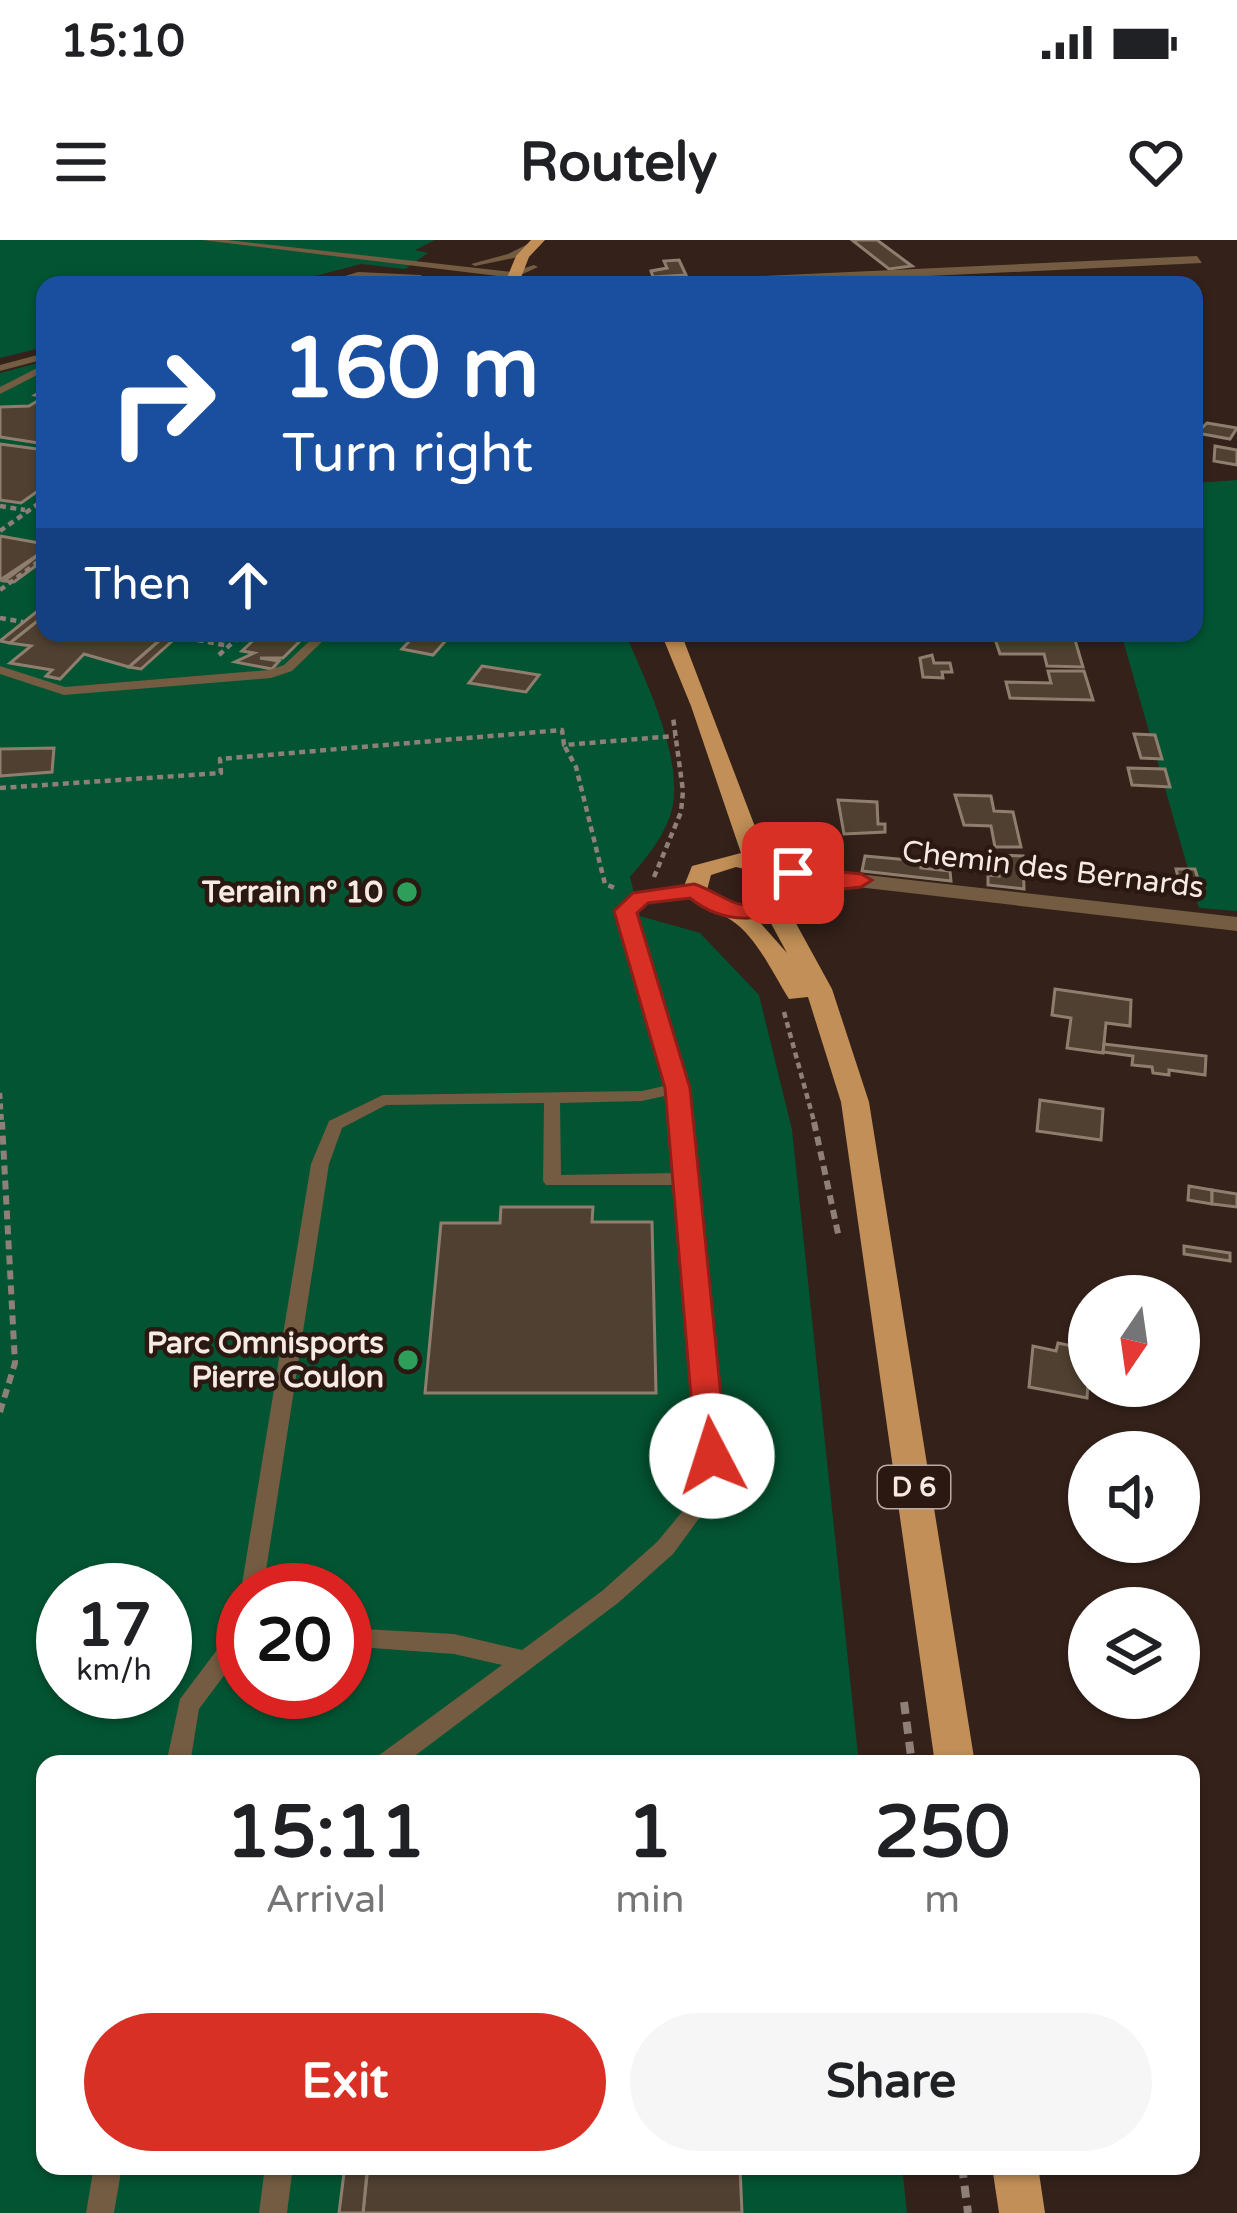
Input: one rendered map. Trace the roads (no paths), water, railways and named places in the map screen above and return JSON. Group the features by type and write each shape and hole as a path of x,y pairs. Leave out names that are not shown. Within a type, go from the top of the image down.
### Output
{"main road":[{"path":"522,276 555,240"},
{"path":"521,276 535,242"},
{"name":"D 6","path":"674,642 744,837 775,882 819,989 855,1102 954,1755"},
{"path":"711,865 734,860 775,882 737,913 717,909 694,891 694,880 711,865 722,838 731,792"},
{"name":"D 6","path":"737,913 781,962 799,994 873,1209"},
{"path":"1016,2175 1022,2213"}],"street":[{"path":"847,276 1197,260"},
{"name":"Chemin des Bernards","path":"775,882 861,880 1237,924"}],"lane":[{"path":"206,240 440,264 475,264 511,256 535,242"},
{"path":"270,240 513,276"},
{"path":"425,276 440,264"},
{"path":"475,264 517,276"},
{"path":"0,368 36,358"},
{"path":"0,392 36,372"},
{"path":"0,670 64,691 272,674 288,668 315,642"},
{"path":"398,1755 610,1597 665,1548 696,1509 712,1456 688,1179 677,1088 626,911 641,897 694,891"},
{"path":"256,1563 320,1164 335,1124 383,1100 642,1096 677,1088"},
{"path":"552,1098 552,1181 688,1179"},
{"path":"372,1639 454,1644 522,1660"},
{"path":"180,1755 188,1706 216,1669"},
{"path":"100,2213 106,2175"},
{"path":"273,2213 278,2175"}],"place":[{"name":"Terrain n° 10","path":"407,892"},
{"name":"Parc Omnisports Pierre Coulon","path":"408,1360"}]}
